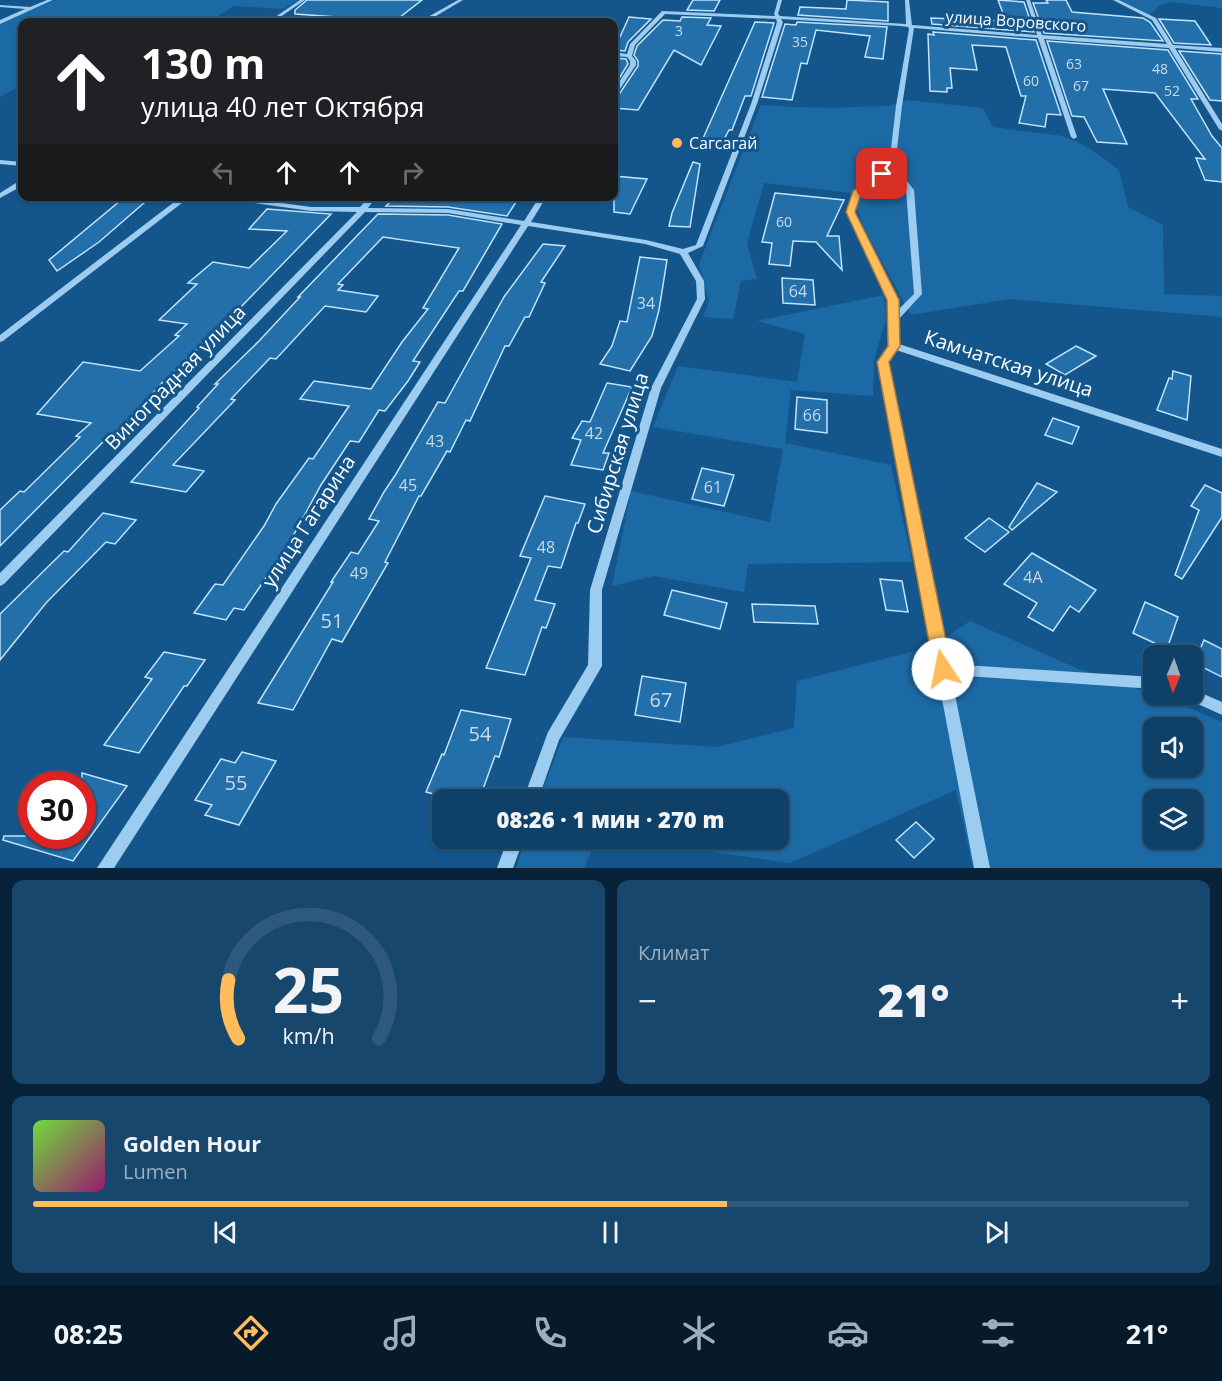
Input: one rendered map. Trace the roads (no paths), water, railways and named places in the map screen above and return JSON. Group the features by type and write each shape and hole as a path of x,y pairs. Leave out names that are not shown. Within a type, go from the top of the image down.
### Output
{"street":[{"path":"0,22 51,0"},
{"path":"276,18 303,0"},
{"path":"432,17 461,0"},
{"path":"248,201 311,209 440,210 646,242 682,252 699,246 754,104 780,22 776,14 780,0"},
{"path":"894,319 918,294 910,190 892,166 912,29 907,0"},
{"path":"1028,0 1074,137"},
{"path":"1115,0 1154,19 1222,129"},
{"path":"0,6 32,8"},
{"name":"улица Воровского","path":"629,56 632,45 664,12 910,26 1222,50"},
{"path":"432,17 442,18"},
{"path":"618,55 629,56 633,61 633,65 618,88"},
{"path":"0,162 18,164"},
{"path":"892,166 856,193 850,212 893,300 894,346"},
{"path":"0,196 18,185"},
{"path":"0,339 181,201"},
{"name":"Виноградная улица","path":"0,581 370,201"},
{"name":"улица Гагарина","path":"105,868 541,201"},
{"name":"Сибирская улица","path":"534,789 552,737 595,666 596,590 656,387 701,299 700,281 682,252"},
{"name":"Камчатская улица","path":"982,868 883,362 894,346 1222,453"},
{"path":"943,669 1143,682"},
{"path":"1203,700 1222,709"},
{"path":"505,868 512,849"}],"place":[{"name":"Сагсагай","path":"677,143"}]}
